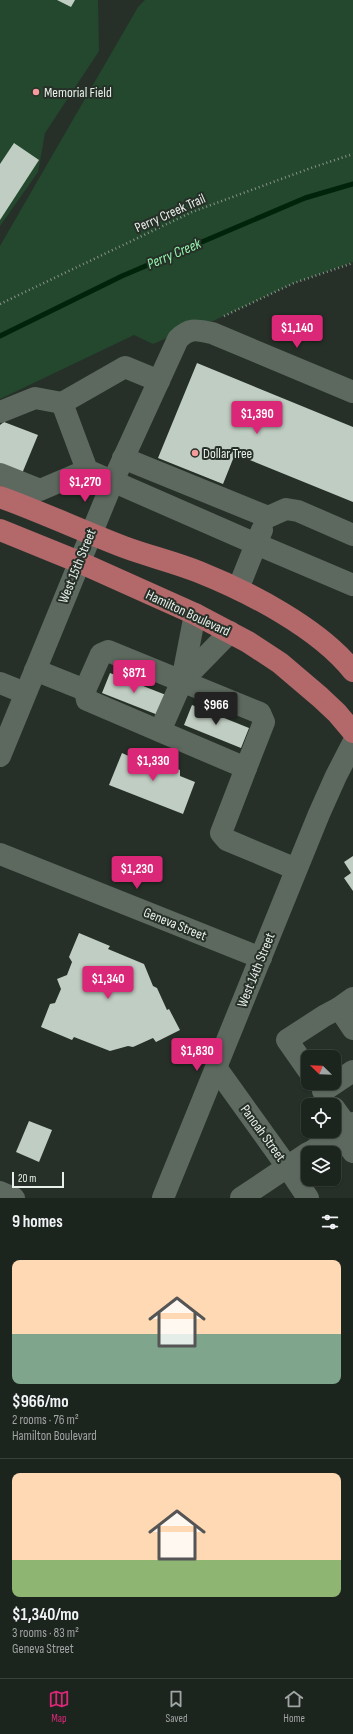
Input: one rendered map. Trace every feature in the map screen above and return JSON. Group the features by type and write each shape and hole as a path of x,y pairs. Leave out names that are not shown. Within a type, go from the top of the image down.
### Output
{"main road":[{"path":"0,497 125,547 198,572 238,589 280,613 318,638 348,664 353,671"},
{"name":"Hamilton Boulevard","path":"0,530 79,562 195,614 248,642 280,663 338,713 353,732"}],"street":[{"path":"196,330 212,333 226,338 353,392"},
{"name":"West 15th Street","path":"0,756 112,481 178,339 186,331 196,330"},
{"path":"0,412 35,398 62,403 126,367 159,381"},
{"path":"62,403 87,470 256,544 351,578"},
{"path":"123,458 268,517"},
{"path":"0,474 40,490 87,470"},
{"path":"238,589 268,517 286,509 298,511 353,535"},
{"path":"160,731 182,681 195,614"},
{"path":"182,681 230,632"},
{"path":"246,768 86,700 85,690 101,654 108,650 260,713 264,722 221,832 227,840 296,869"},
{"path":"35,670 85,690"},
{"path":"0,683 25,694"},
{"name":"West 14th Street","path":"163,1198 217,1069 296,869 336,776 353,743"},
{"name":"Geneva Street","path":"0,854 261,958"},
{"path":"301,1060 287,1040 346,1003 353,1029"},
{"name":"Panoah Street","path":"217,1069 308,1198"},
{"path":"353,1071 326,1097 346,1127 353,1152"},
{"path":"318,1146 346,1127"},
{"path":"241,1198 301,1158"},
{"path":"0,1192 14,1198"}],"path":[{"name":"Perry Creek Trail","path":"0,304 192,212 353,154"},
{"path":"196,330 294,283 353,263"}],"green space":[{"name":"Memorial Field","path":"0,0 98,0 99,51 45,133 38,172 0,226"},
{"path":"145,0 353,0 353,262 294,283 196,329 185,330 153,344 134,335 0,399 0,246 138,7"}],"building":[{"path":"57,0 75,0 71,7"},
{"path":"14,143 39,160 0,220 0,164"},
{"path":"197,363 353,427 353,502 235,454 223,484 158,458"},
{"path":"4,422 38,435 21,476 0,467 0,425"},
{"path":"110,673 166,695 158,715 102,693"},
{"path":"192,705 249,728 241,748 184,725"},
{"path":"122,753 135,759 136,756 139,758 141,755 180,770 180,776 195,782 183,814 109,785"},
{"path":"353,856 353,891 344,878 351,873 344,862"},
{"path":"79,933 110,946 108,949 144,964 153,986 157,988 167,1010 169,1009 180,1030 156,1042 153,1038 133,1047 128,1046 110,1051 74,1037 72,1040 41,1027 50,1004 55,1003 61,989 57,979 67,975 72,962 69,957"},
{"path":"29,1121 52,1130 39,1162 16,1152"}],"waterway":[{"name":"Perry Creek","path":"0,336 122,276 305,198 353,184"}],"place":[{"name":"Memorial Field","path":"36,92"},
{"name":"Dollar Tree","path":"195,453"}]}
